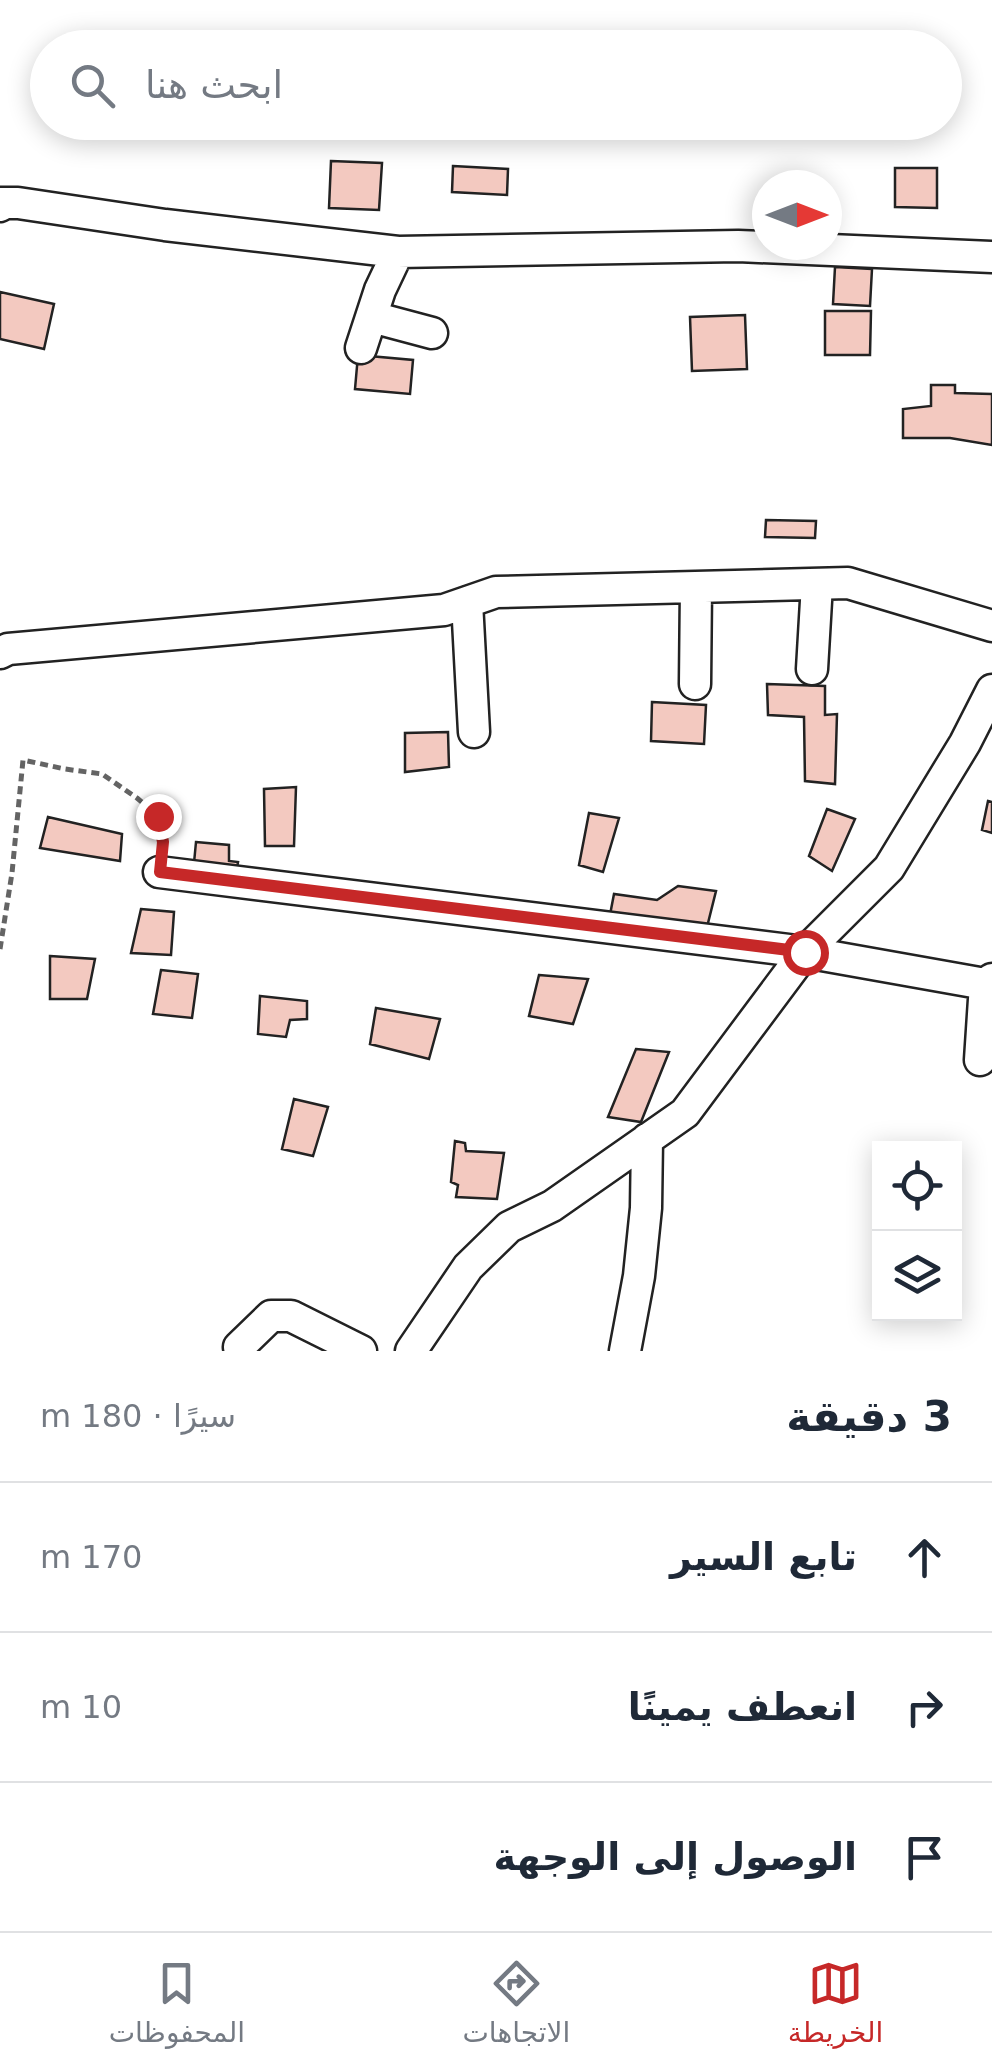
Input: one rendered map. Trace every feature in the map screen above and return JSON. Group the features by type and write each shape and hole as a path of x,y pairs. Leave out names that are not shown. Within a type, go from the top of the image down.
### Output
{"street":[{"path":"0,206 18,203 165,226 398,252 738,246 992,257"},
{"path":"361,348 380,290 398,252"},
{"path":"372,317 432,333"},
{"path":"0,653 8,649 444,610 496,592 848,583 992,626"},
{"path":"812,669 817,584"},
{"path":"695,684 696,587"},
{"path":"467,602 474,732"},
{"path":"411,1351 468,1268 509,1227 552,1206 685,1113 805,952 890,868 992,690"},
{"path":"160,872 805,952 989,981 980,1060"},
{"path":"626,1351 639,1276 648,1139"},
{"path":"238,1347 271,1316 291,1316 361,1351"}],"path":[{"path":"0,949 23,760 102,774 137,798 158,816 163,842 160,872"}],"building":[{"path":"331,161 382,163 379,210 329,208"},
{"path":"453,166 508,169 507,195 452,192"},
{"path":"895,168 937,168 937,208 895,207"},
{"path":"835,267 872,269 870,306 833,304"},
{"path":"0,292 54,304 44,349 0,339"},
{"path":"825,311 871,311 870,355 825,355"},
{"path":"745,315 747,369 692,371 690,317"},
{"path":"358,355 413,360 410,394 355,389"},
{"path":"931,385 955,385 955,393 992,394 992,445 950,438 903,438 903,409 931,406"},
{"path":"766,520 816,521 815,538 765,537"},
{"path":"767,684 825,686 825,715 837,714 835,784 805,781 804,717 768,715"},
{"path":"652,702 706,705 704,744 651,741"},
{"path":"448,732 449,767 405,772 405,733"},
{"path":"296,787 294,846 265,846 264,789"},
{"path":"988,801 992,802 992,833 982,830"},
{"path":"827,809 855,819 832,871 809,856"},
{"path":"589,813 619,818 603,872 579,865"},
{"path":"48,817 122,834 120,861 40,848"},
{"path":"196,842 229,845 229,861 238,862 236,874 194,863"},
{"path":"678,886 716,891 705,935 609,920 614,894 657,900"},
{"path":"141,909 174,912 171,955 131,953"},
{"path":"50,956 95,959 87,999 50,999"},
{"path":"161,970 198,974 192,1018 153,1014"},
{"path":"539,975 588,979 573,1024 529,1016"},
{"path":"260,996 307,1001 307,1019 290,1020 286,1037 258,1034"},
{"path":"376,1008 440,1019 429,1059 370,1044"},
{"path":"636,1049 669,1052 641,1122 608,1117"},
{"path":"294,1099 328,1107 313,1156 282,1149"},
{"path":"455,1141 465,1143 466,1151 504,1153 497,1199 456,1197 458,1185 451,1182"}],"route":[{"path":"158,816 163,842 160,872 805,952"}]}
